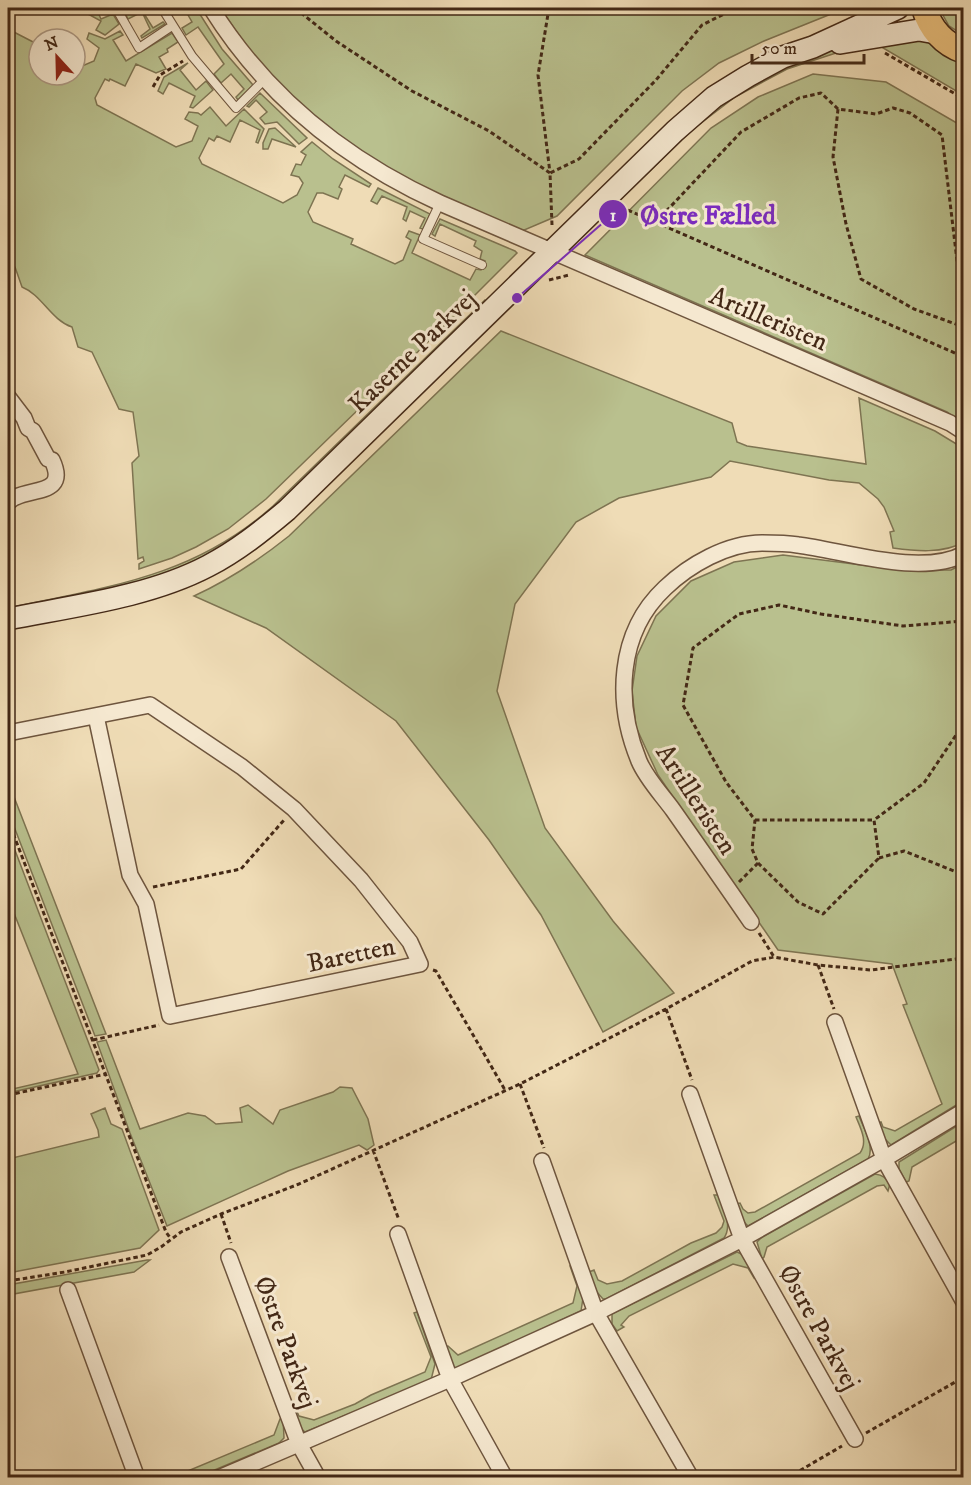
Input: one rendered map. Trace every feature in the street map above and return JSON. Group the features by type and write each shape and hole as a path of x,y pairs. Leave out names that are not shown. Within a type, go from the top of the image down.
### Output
{"main road":[{"path":"924,8 936,33 951,46 963,51"}],"street":[{"name":"Artilleristen","path":"212,8 236,44 265,79 303,116 348,152 389,178 440,203 549,244 950,423 963,432"},
{"name":"Kaserne Parkvej","path":"8,619 134,593 173,582 208,567 242,545 287,510 549,244 606,200 675,131 714,97 783,57 813,47 898,8"},
{"name":"Kaserne Parkvej","path":"813,47 919,30 936,33"},
{"path":"8,397 24,418 28,428 33,431 56,470 55,479 48,488 15,497 8,502"},
{"name":"Artilleristen","path":"751,922 640,763 625,718 624,679 631,638 653,599 682,571 720,552 758,543 796,544 910,564 954,559 963,554"},
{"name":"Baretten","path":"8,733 150,705 242,767 294,809 361,880 410,942 420,964 170,1016"},
{"path":"96,716 130,875 146,904 170,1016"},
{"path":"835,1022 884,1160 963,1302"},
{"name":"Østre Parkvej","path":"690,1094 742,1239 855,1439"},
{"name":"Østre Parkvej","path":"219,1478 597,1313 742,1239 884,1160 963,1111"},
{"path":"542,1161 597,1313 691,1478"},
{"path":"398,1234 450,1379 505,1478"},
{"name":"Østre Parkvej","path":"229,1257 299,1444 318,1478"},
{"path":"68,1290 137,1478"}],"lane":[{"path":"116,8 139,48 172,26"},
{"path":"162,8 192,56 236,108 265,79"},
{"path":"440,203 423,239 482,265"}],"path":[{"path":"295,8 336,41 411,91 489,131 550,172"},
{"path":"549,8 538,75 550,172 549,244"},
{"path":"550,172 579,159 656,80 702,25 736,8"},
{"path":"876,48 963,99"},
{"path":"153,87 160,75 192,56"},
{"path":"656,222 741,132 799,98 821,93 838,109 876,114 893,108 910,113 942,135 958,269 963,290"},
{"path":"838,109 833,157 846,224 861,279 914,309 963,327"},
{"path":"606,200 963,357"},
{"path":"963,621 903,626 820,614 779,605 739,614 693,648 683,705 726,782 755,820 752,849 758,863 798,902 823,914 879,858 904,851 959,873 963,882"},
{"path":"755,820 874,820 924,783 963,723"},
{"path":"139,890 241,869 294,809"},
{"path":"8,820 166,1232 171,1239"},
{"path":"874,820 879,858"},
{"path":"730,891 758,863"},
{"path":"751,922 774,957"},
{"path":"8,1281 147,1255 181,1232 299,1184 520,1084 666,1009 752,961 774,957 871,970 956,958 963,960"},
{"path":"420,964 436,971 505,1090"},
{"path":"818,964 835,1010 835,1022"},
{"path":"666,1009 692,1081 690,1094"},
{"path":"93,1040 162,1024 170,1016"},
{"path":"8,1095 106,1074"},
{"path":"520,1084 545,1150 542,1161"},
{"path":"373,1150 399,1221 398,1234"},
{"path":"221,1214 232,1246 229,1257"},
{"path":"787,1478 963,1377"}],"green space":[{"path":"77,8 96,8 101,19 113,14 119,24 105,35 96,30 101,21"},
{"path":"151,8 143,12 153,28 163,22 165,24 142,38 141,36 150,29 142,12 128,19 123,9"},
{"path":"184,8 196,8 222,49 253,85 238,100 236,97 244,89 231,74 221,83 214,74 224,64 198,27 186,35 182,28 192,22"},
{"path":"220,8 846,8 764,41 719,63 682,91 557,216 522,231 424,189 351,146 296,101 269,73 250,51"},
{"path":"939,8 963,8 963,35 949,26"},
{"path":"8,29 27,39 27,87 87,87 87,64 94,61 99,48 87,39 89,33 105,39 120,31 123,35 113,40 126,61 172,33 178,42 159,57 166,69 156,73 136,64 125,86 105,79 95,98 97,105 176,147 192,141 198,126 185,119 189,112 201,115 210,107 226,126 244,109 264,129 258,143 256,142 260,130 240,120 230,142 217,136 214,141 209,138 199,158 202,164 283,203 297,195 303,183 299,177 291,175 296,164 301,165 306,155 301,152 312,142 371,184 369,187 345,175 339,187 342,189 338,199 317,193 308,212 313,222 353,239 351,244 395,264 403,260 411,240 406,237 409,231 420,235 412,253 470,280 476,269 481,270 485,261 480,259 482,251 474,246 476,241 440,224 435,236 432,234 440,219 517,253 266,499 228,529 196,547 139,569 139,564 144,561 143,557 138,559 132,463 139,456 133,412 119,409 92,352 78,347 72,327 58,319 35,296 22,287 15,267 8,264"},
{"path":"925,39 963,62 963,95 878,45"},
{"path":"838,49 839,52 787,69 735,97 692,130 582,237 579,235 701,117 759,78 811,55"},
{"path":"188,63 180,70 196,90 206,81 213,90 193,108 190,107 195,96 169,83 163,94 158,91 164,77"},
{"path":"813,74 886,82 962,126 964,147 963,423 947,412 585,255 711,128 758,97"},
{"path":"260,93 307,138 299,144 277,122 265,124 260,118 267,112 256,100 249,107 247,106"},
{"path":"275,128 296,147 272,139 268,149 263,149 269,129"},
{"path":"378,188 430,214 423,229 420,228 425,218 410,211 406,221 403,219 407,207 382,196 377,204 371,201"},
{"path":"485,300 488,302 261,521 202,559 137,584 8,612 8,608 148,576 212,549 243,530 273,506"},
{"path":"501,331 732,423 737,442 747,446 866,464 859,398 935,431 963,448 964,542 956,546 929,551 893,548 890,532 894,531 884,507 859,483 829,480 730,461 711,477 619,498 576,522 515,604 497,691 545,828 613,921 674,993 603,1032 541,915 489,840 396,721 266,628 194,596 243,569 289,536"},
{"path":"783,555 901,570 951,570 963,564 963,1101 891,1145 883,1137 877,1123 881,1122 883,1127 895,1131 942,1104 903,1005 907,1004 892,964 778,950 658,775 636,727 632,691 637,656 656,616 691,581 734,562"},
{"path":"8,781 106,1034 95,1036 8,811"},
{"path":"8,832 99,1070 97,1073 8,1093 8,1090 78,1074 8,898"},
{"path":"106,1040 140,1129 188,1113 205,1116 216,1124 242,1122 240,1108 248,1105 273,1124 280,1110 333,1092 340,1087 352,1088 368,1119 374,1145 367,1150 359,1145 288,1171 167,1226 97,1042"},
{"path":"105,1108 111,1124 122,1129 159,1230 140,1248 8,1273 8,1159 99,1137 91,1114"},
{"path":"859,1116 870,1144 868,1159 748,1226 740,1218 735,1204 740,1203 748,1213 755,1212 860,1153 864,1140 856,1117"},
{"path":"963,1122 963,1137 912,1167 909,1181 906,1182 899,1169 899,1162"},
{"path":"875,1174 886,1178 890,1184 888,1191 884,1185 877,1186 767,1247 762,1259 757,1242 761,1238"},
{"path":"714,1195 718,1195 726,1216 728,1228 724,1238 606,1299 603,1299 596,1291 589,1272 594,1270 598,1280 607,1284 622,1281 691,1243 716,1233 724,1221"},
{"path":"737,1252 746,1256 756,1274 754,1278 748,1268 733,1264 629,1316 621,1325 624,1327 617,1331 612,1324 612,1314"},
{"path":"150,1260 134,1272 8,1295 8,1285"},
{"path":"572,1265 583,1298 581,1311 456,1369 449,1362 443,1347 448,1346 458,1355 573,1303 577,1286 570,1266"},
{"path":"417,1312 435,1364 431,1380 305,1432 298,1426 290,1406 294,1405 299,1416 314,1420 425,1372 431,1357 414,1313"},
{"path":"283,1417 284,1438 279,1443 198,1477 171,1478 274,1435"}],"place":[{"name":"Østre Fælled","path":"517,298"}]}
